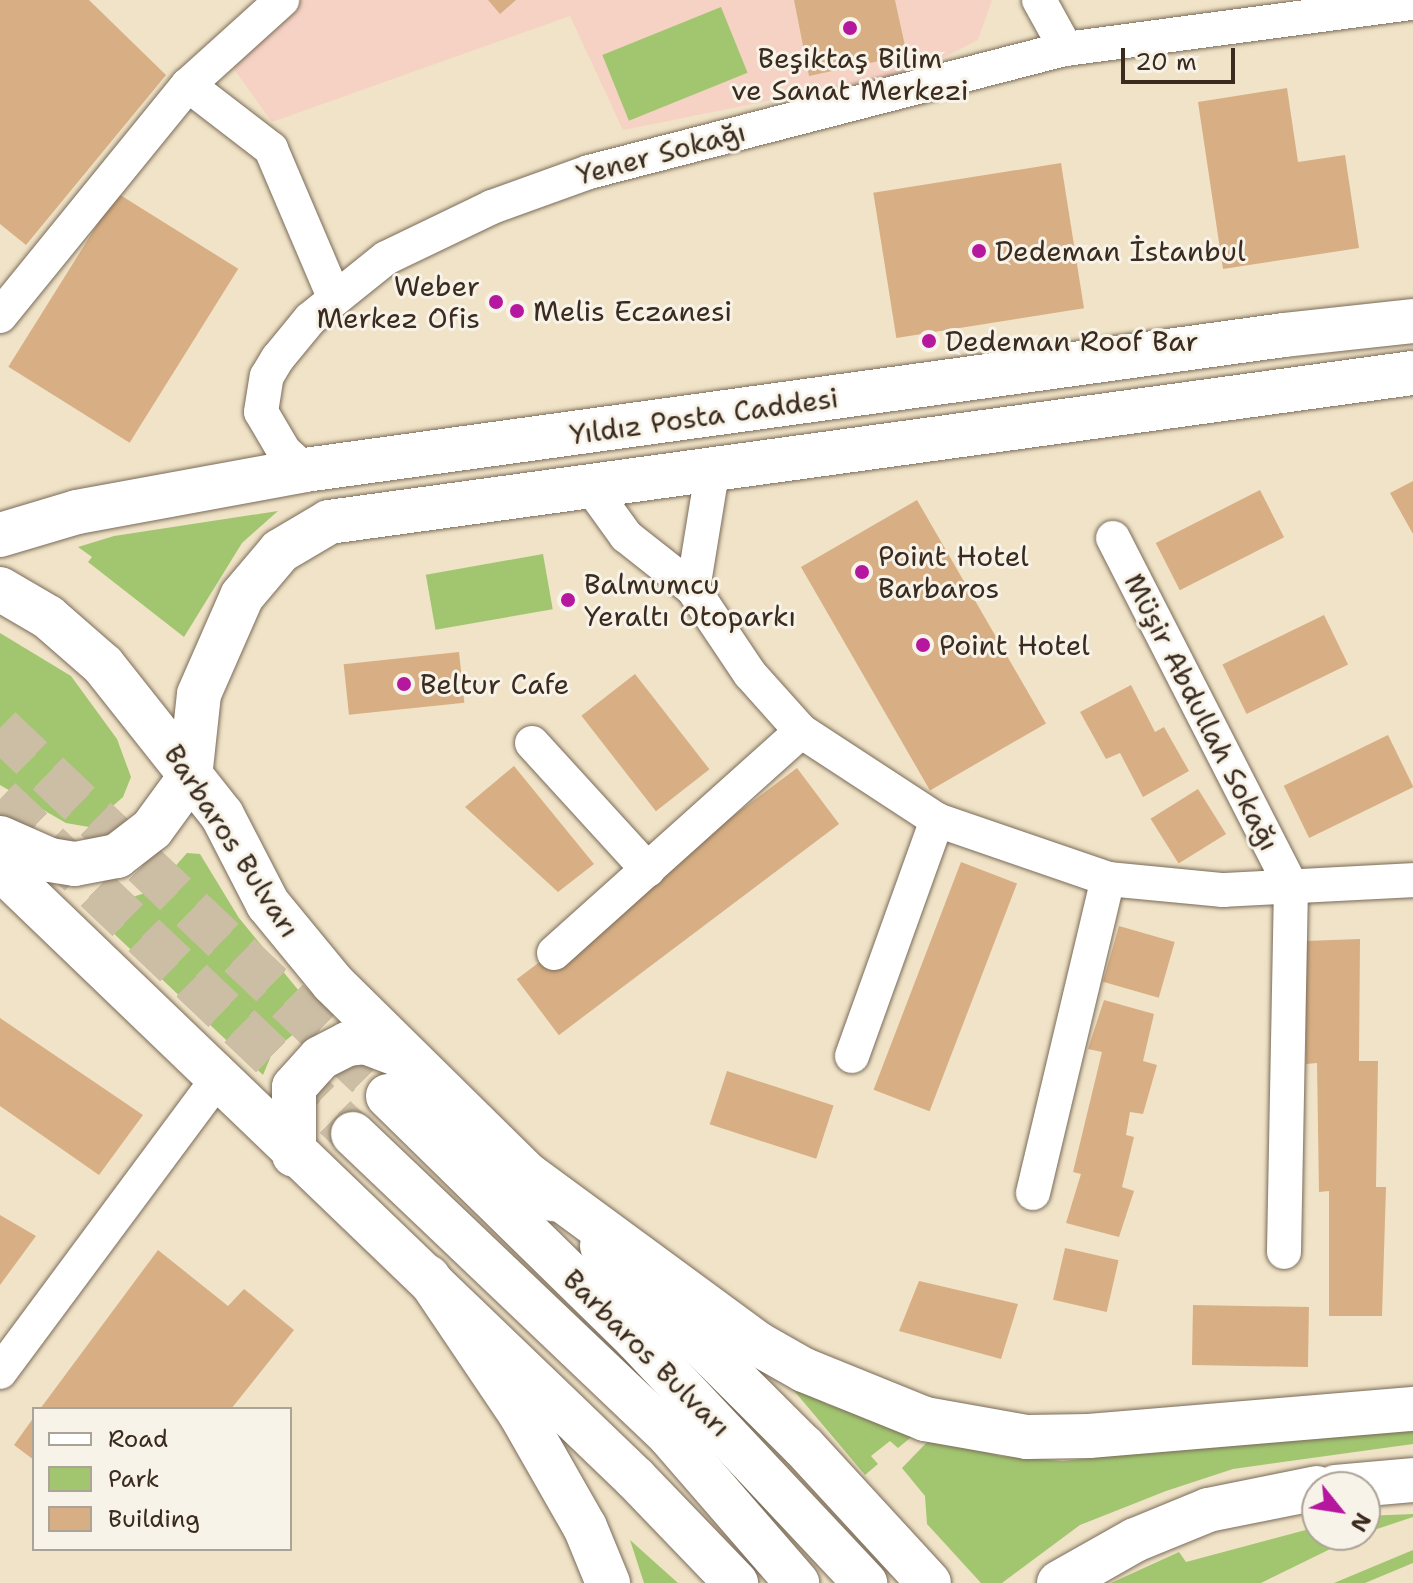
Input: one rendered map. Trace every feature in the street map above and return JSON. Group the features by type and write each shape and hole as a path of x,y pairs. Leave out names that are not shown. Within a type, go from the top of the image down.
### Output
{"main road":[{"name":"Yıldız Posta Caddesi","path":"0,535 77,512 305,470 1413,321"},
{"name":"Yıldız Posta Caddesi","path":"190,777 199,694 211,659 242,596 280,551 329,522 1413,373"},
{"path":"707,415 713,467"},
{"name":"Barbaros Bulvarı","path":"0,589 48,617 103,665 222,815 268,904 333,983 524,1172"},
{"path":"0,838 50,860 75,864 117,856 169,812 190,777"},
{"path":"0,868 219,1077 294,1155 428,1277 736,1583"},
{"path":"294,1155 294,1087 320,1058 347,1044 365,1042 411,1061"},
{"name":"Barbaros Bulvarı","path":"388,1096 636,1339 865,1583"},
{"name":"Barbaros Bulvarı","path":"353,1134 669,1435 797,1583"},
{"path":"524,1172 758,1344 804,1370 925,1419 1027,1437 1089,1436 1413,1409"},
{"path":"524,1172 803,1446 929,1583"},
{"path":"428,1277 521,1415 585,1527 608,1583"},
{"path":"1381,1483 1413,1480"},
{"path":"1059,1583 1135,1540 1208,1510 1301,1491"}],"street":[{"path":"0,316 188,85 282,0"},
{"path":"1039,0 1066,49"},
{"name":"Yener Sokağı","path":"305,470 271,433 261,412 261,396 278,358 334,297 386,258 540,186 1066,49 1413,3"},
{"path":"188,85 271,149 334,297"},
{"path":"693,589 713,467"},
{"path":"590,486 626,536 693,589 750,674 801,731 937,820 1108,879 1223,890 1413,880"},
{"name":"Müşir Abdullah Sokağı","path":"1113,538 1291,886"},
{"path":"554,953 801,731"},
{"path":"532,743 648,870"},
{"path":"852,1056 937,820"},
{"path":"1033,1193 1108,879"},
{"path":"1284,1252 1291,886"},
{"path":"0,1372 219,1077"}],"shaded area":[{"path":"302,0 992,0 978,40 917,71 623,130 570,16 272,122 231,65"}],"green space":[{"path":"721,7 748,73 629,121 602,55"},
{"path":"278,511 242,543 184,637 88,562 92,557 78,547 114,536"},
{"path":"543,554 553,609 436,630 426,575"},
{"path":"0,633 71,676 117,739 131,777 123,797 89,827 66,823 0,785"},
{"path":"187,853 200,854 239,918 318,1014 273,1051 263,1075 90,911 154,890"},
{"path":"785,1380 827,1404 915,1434 898,1448 890,1441 871,1456 878,1464 865,1475"},
{"path":"1413,1425 1413,1444 1233,1469 1166,1491 1080,1525 1002,1583 981,1583 927,1524 925,1496 902,1468 932,1437 1000,1456 1063,1461"},
{"path":"1413,1514 1413,1517 1381,1528 1381,1515"},
{"path":"1301,1531 1301,1551 1326,1551 1261,1583 1111,1583 1179,1552 1186,1562"},
{"path":"630,1540 678,1583 644,1583"},
{"path":"1413,1550 1413,1563 1365,1583 1334,1583"}],"building":[{"path":"0,0 89,0 166,75 26,245 0,224"},
{"path":"488,0 516,0 500,14"},
{"name":"Beşiktaş Bilim ve Sanat Merkezi","path":"794,0 895,0 907,55 809,76"},
{"path":"1287,88 1298,162 1345,155 1359,248 1223,269 1198,102"},
{"name":"Dedeman İstanbul","path":"1061,163 1084,308 896,338 873,193"},
{"path":"117,193 238,269 130,443 8,367"},
{"path":"1413,481 1413,534 1390,493"},
{"path":"1260,490 1284,537 1180,590 1156,543"},
{"name":"Point Hotel","path":"917,500 1046,723 930,790 801,567"},
{"path":"1324,615 1348,664 1247,714 1222,665"},
{"name":"Beltur Cafe","path":"459,652 464,703 349,715 344,664"},
{"path":"635,674 709,769 656,811 581,716"},
{"path":"1131,685 1155,732 1164,727 1189,771 1143,797 1120,753 1106,759 1080,712"},
{"path":"1388,735 1413,787 1309,838 1284,786"},
{"path":"514,766 594,864 558,892 465,807"},
{"path":"797,768 839,824 559,1035 517,979"},
{"path":"1198,789 1226,834 1179,864 1151,819"},
{"path":"961,862 1017,884 930,1111 874,1090"},
{"path":"1119,926 1175,942 1159,998 1103,982"},
{"path":"1360,939 1359,1061 1378,1061 1376,1187 1386,1187 1382,1316 1329,1316 1329,1191 1319,1192 1317,1063 1306,1064 1305,941"},
{"path":"1104,1000 1154,1014 1143,1061 1157,1065 1143,1114 1130,1112 1126,1135 1134,1137 1122,1187 1134,1191 1119,1237 1066,1223 1081,1174 1073,1172 1102,1052 1088,1049"},
{"path":"0,1018 143,1115 99,1175 0,1106"},
{"path":"727,1071 834,1106 816,1159 710,1124"},
{"path":"0,1215 36,1236 0,1285"},
{"path":"1065,1248 1119,1260 1107,1312 1053,1300"},
{"path":"158,1250 228,1306 244,1289 294,1330 233,1407 41,1407"},
{"path":"919,1281 1018,1304 1001,1359 899,1331"},
{"path":"1193,1305 1309,1307 1308,1367 1192,1365"},
{"path":"32,1420 32,1458 14,1445"}],"tunnel":[{"path":"0,728 388,1096"},
{"path":"0,799 353,1134"}],"place":[{"name":"Beşiktaş Bilim ve Sanat Merkezi","path":"850,28"},
{"name":"Dedeman İstanbul","path":"979,251"},
{"name":"Weber Merkez Ofis","path":"496,302"},
{"name":"Melis Eczanesi","path":"517,311"},
{"name":"Dedeman Roof Bar","path":"929,341"},
{"name":"Point Hotel Barbaros","path":"862,572"},
{"name":"Balmumcu Yeraltı Otoparkı","path":"568,600"},
{"name":"Point Hotel","path":"923,645"},
{"name":"Beltur Cafe","path":"404,684"}]}
